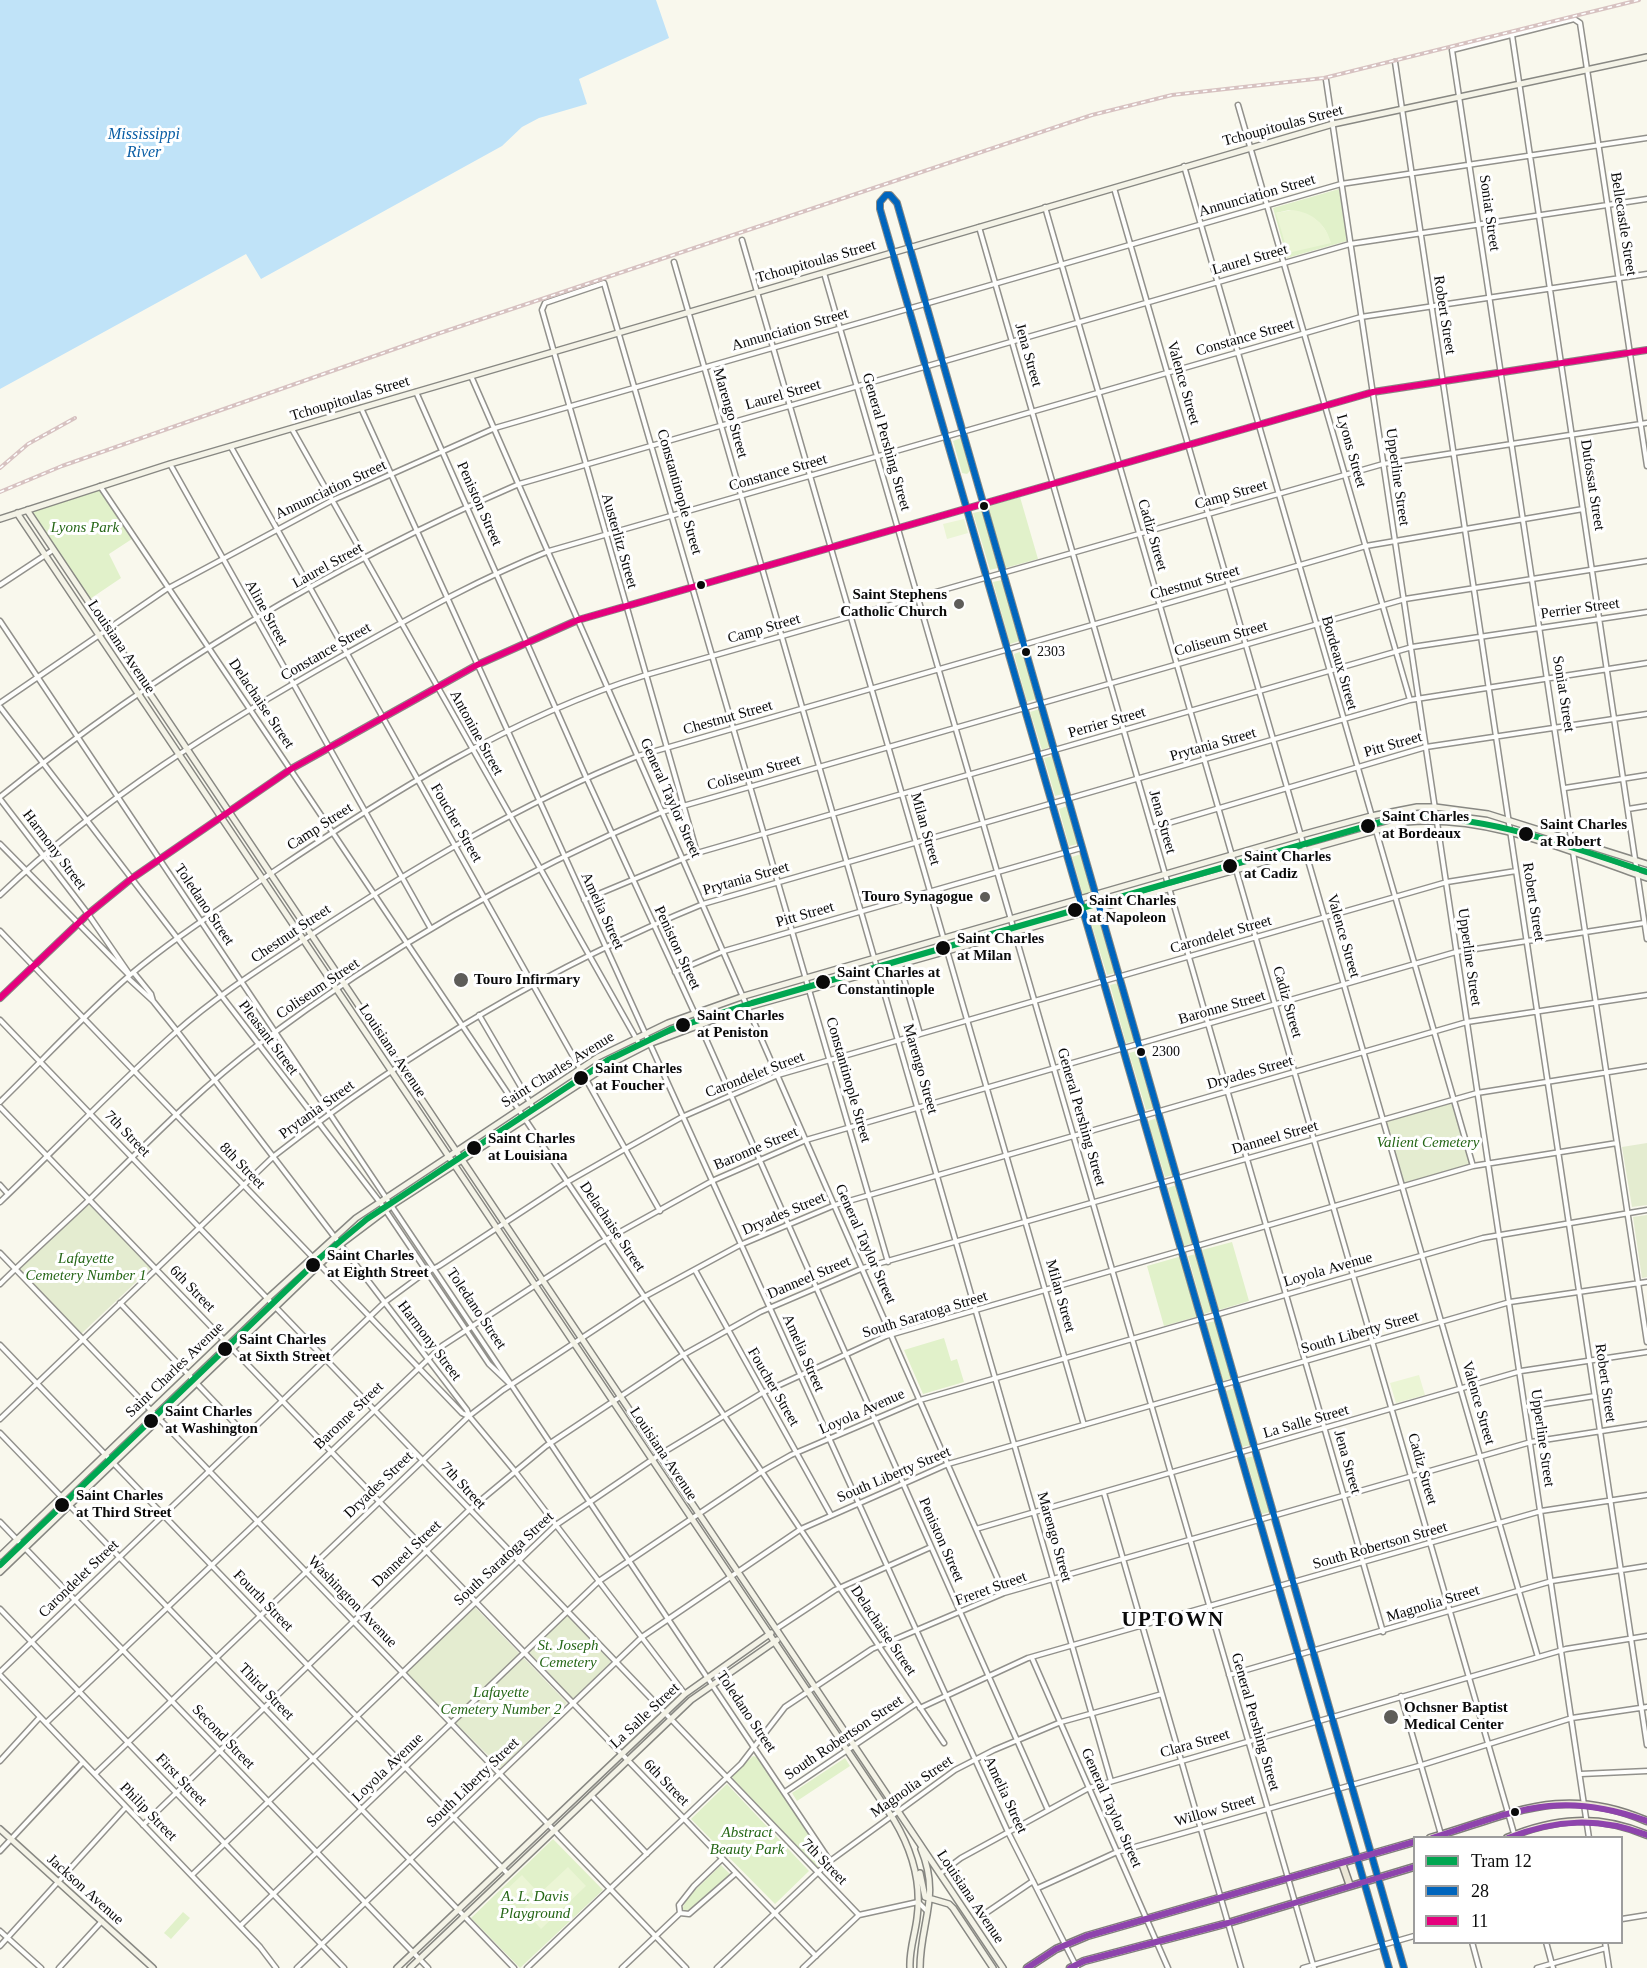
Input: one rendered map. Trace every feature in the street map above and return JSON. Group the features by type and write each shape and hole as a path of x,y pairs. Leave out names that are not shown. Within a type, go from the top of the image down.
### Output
{"main road":[{"path":"1442,1836 1550,1803 1585,1802 1610,1806 1647,1821"},
{"path":"1514,1836 1557,1821 1587,1820 1626,1826 1647,1835"},
{"path":"1027,1968 1066,1944 1413,1842"},
{"path":"1342,1863 1350,1886"},
{"path":"1074,1967 1413,1867"}],"street":[{"name":"Bellecastle Street","path":"1512,35 1574,19 1579,21 1647,466"},
{"name":"Soniat Street","path":"1512,35 1452,50 1647,1341"},
{"name":"Dufossat Street","path":"1512,35 1647,939"},
{"name":"Tchoupitoulas Street","path":"0,519 100,485 1251,147 1333,124 1647,57"},
{"name":"Robert Street","path":"1395,62 1620,1570 1644,1707 1647,1745"},
{"name":"Upperline Street","path":"1326,81 1405,598 1477,1093 1521,1371 1589,1836"},
{"name":"Lyons Street","path":"1238,105 1410,700"},
{"name":"Annunciation Street","path":"0,705 36,676 105,629 169,588 222,558 332,501 495,428 1341,184 1647,138"},
{"name":"Bordeaux Street","path":"1184,166 1473,1166"},
{"name":"Valence Street","path":"1114,187 1538,1657"},
{"path":"1389,1968 1040,754 880,208 880,202 886,195 890,195 897,203 1404,1968"},
{"name":"Laurel Street","path":"0,798 77,736 145,689 256,619 416,530 519,484 1350,244 1647,199"},
{"name":"Cadiz Street","path":"1045,207 1374,1342 1514,1836"},
{"name":"Jena Street","path":"978,227 1383,1632"},
{"name":"Milan Street","path":"742,240 1084,1425"},
{"name":"Marengo Street","path":"674,262 1111,1781"},
{"name":"General Pershing Street","path":"824,273 1313,1967"},
{"name":"Constance Street","path":"0,895 43,855 118,797 249,709 446,597 549,551 1361,317 1647,274"},
{"name":"Constantinople Street","path":"542,305 604,283 621,332 733,729 888,1262"},
{"name":"Austerlitz Street","path":"542,305 584,465 697,853"},
{"path":"0,998 88,914 131,879 291,770 477,666 578,620 1373,392 1647,350"},
{"name":"General Taylor Street","path":"471,376 1004,1593"},
{"name":"Peniston Street","path":"416,392 1048,1810"},
{"name":"Amelia Street","path":"361,408 1008,1832 1066,1944"},
{"name":"Camp Street","path":"0,1102 131,975 177,939 364,812 472,751 556,708 607,687 646,675 1383,464 1647,423"},
{"name":"Antonine Street","path":"292,429 640,1047"},
{"name":"Foucher Street","path":"231,447 660,1211"},
{"name":"Aline Street","path":"170,465 431,929"},
{"path":"960,478 974,474"},
{"name":"Delachaise Street","path":"100,485 944,1743"},
{"name":"Chestnut Street","path":"0,1202 177,1031 242,981 374,893 538,800 586,777 638,756 1366,546 1583,509"},
{"name":"Louisiana Avenue","path":"27,510 1003,1968"},
{"name":"Louisiana Avenue","path":"17,513 892,1817 919,1871 923,1894 931,1900 949,1904 993,1968"},
{"path":"0,585 53,550"},
{"name":"Coliseum Street","path":"0,1284 214,1080 259,1044 431,929 539,869 612,833 662,812 1405,598 1647,561"},
{"name":"Perrier Street","path":"584,900 697,853 1412,647 1647,612"},
{"name":"Toledano Street","path":"0,621 330,1113 385,1198 388,1208 473,1326 830,1861"},
{"name":"Prytania Street","path":"0,1419 274,1156 330,1113 463,1025 605,946 703,904 1410,700 1647,663"},
{"name":"Pleasant Street","path":"0,705 317,1123 379,1202 388,1208 466,1330 498,1375 512,1385"},
{"name":"Pitt Street","path":"1152,828 1426,747 1647,714"},
{"path":"1565,788 1647,775"},
{"path":"200,787 207,782"},
{"name":"Harmony Street","path":"0,798 131,975 274,1156 469,1416 514,1470 685,1694"},
{"path":"1628,809 1647,806"},
{"name":"Saint Charles Avenue","path":"0,1556 334,1236 447,1155 580,1068 635,1037 694,1012 1371,816 1435,807 1473,811 1647,864"},
{"name":"Saint Charles Avenue","path":"0,1572 341,1244 388,1208 586,1078 640,1047 748,1007 1406,822 1437,820 1468,823 1510,833 1647,878"},
{"path":"0,844 118,966 131,975 152,996 153,1001"},
{"name":"Pitt Street","path":"675,972 724,951 1081,848"},
{"name":"Carondelet Street","path":"0,1674 119,1556 385,1302 567,1182 682,1117 778,1075 1447,882 1516,871"},
{"path":"1034,913 1037,926"},
{"name":"Baronne Street","path":"46,1723 427,1358 605,1240 712,1181 806,1140 1456,952 1644,923"},
{"name":"8th Street","path":"0,931 462,1413 469,1416"},
{"path":"900,965 920,1034"},
{"name":"Dryades Street","path":"95,1774 469,1416 644,1297 740,1245 835,1205 1467,1022 1647,994"},
{"path":"479,1015 535,1112"},
{"name":"7th Street","path":"0,1020 859,1915"},
{"name":"Danneel Street","path":"143,1825 469,1510 514,1470 683,1355 770,1308 862,1268 1477,1093 1647,1066"},
{"name":"6th Street","path":"0,1107 283,1400 474,1603 816,1956"},
{"path":"423,1118 430,1113"},
{"name":"South Saratoga Street","path":"192,1875 556,1525 652,1459 762,1392 891,1335 1488,1162 1617,1143"},
{"path":"0,1185 8,1194"},
{"path":"484,1210 491,1205"},
{"name":"Loyola Avenue","path":"240,1926 599,1581 761,1472 797,1453 920,1400 1422,1255 1499,1233 1647,1210"},
{"name":"Washington Avenue","path":"0,1253 686,1968"},
{"name":"Foucher Street","path":"695,1270 831,1515"},
{"name":"South Liberty Street","path":"297,1968 642,1636 801,1529 948,1464 1015,1444 1510,1302 1647,1281"},
{"path":"120,1302 246,1435"},
{"name":"Fourth Street","path":"0,1345 508,1874"},
{"name":"La Salle Street","path":"976,1529 1521,1371 1647,1352"},
{"path":"1525,1407 1594,1396"},
{"name":"Freret Street","path":"527,1968 727,1777 755,1747 777,1715 815,1687 879,1647 1004,1593 1531,1442 1647,1424"},
{"name":"Third Street","path":"0,1433 514,1968"},
{"path":"1104,1492 1241,1968"},
{"name":"South Robertson Street","path":"920,1708 1032,1658 1541,1511 1647,1495"},
{"name":"Second Street","path":"0,1522 428,1968"},
{"name":"La Salle Street","path":"397,1968 685,1694 708,1676 840,1588 932,1547"},
{"name":"Magnolia Street","path":"1229,1675 1552,1581 1647,1566"},
{"path":"747,1601 754,1597"},
{"name":"First Street","path":"0,1609 344,1968"},
{"name":"Clara Street","path":"941,1873 954,1862 1089,1788 1538,1657 1647,1636"},
{"name":"La Salle Street","path":"410,1968 670,1718 712,1683 781,1637"},
{"name":"General Taylor Street","path":"1032,1658 1168,1968"},
{"name":"Philip Street","path":"0,1674 272,1960 276,1968"},
{"name":"Magnolia Street","path":"717,1968 830,1861 938,1781 976,1759 1061,1722 1162,1694"},
{"path":"1401,1696 1442,1836"},
{"name":"South Robertson Street","path":"785,1792 917,1703"},
{"name":"Willow Street","path":"1038,1888 1117,1852 1422,1765 1572,1718 1644,1707"},
{"path":"0,1761 40,1717"},
{"path":"0,1851 83,1762"},
{"path":"1581,1774 1647,1771"},
{"path":"590,1795 647,1854"},
{"path":"0,1946 126,1807"},
{"name":"Jackson Avenue","path":"0,1829 153,1968"},
{"name":"Louisiana Avenue","path":"917,1839 928,1870 931,1900"},
{"path":"680,1913 679,1905 688,1892 722,1859"},
{"name":"Louisiana Avenue","path":"913,1861 918,1902"},
{"path":"680,1913 688,1914 699,1907 736,1873"},
{"path":"980,1917 1034,1881"},
{"path":"921,1968 931,1900"},
{"path":"803,1968 859,1915 918,1902 927,1908 927,1924"},
{"path":"910,1968 918,1902"},
{"path":"622,1968 680,1913"},
{"path":"1623,1919 1647,1915"},
{"path":"59,1968 102,1921"},
{"path":"967,1928 973,1922"},
{"path":"0,1931 41,1968"},
{"path":"1304,1968 1413,1936"},
{"path":"1066,1944 1074,1967"},
{"path":"1473,1944 1479,1968"},
{"path":"1546,1944 1552,1966"},
{"path":"1537,1968 1552,1966 1606,1945 1609,1968"},
{"path":"140,1968 146,1962"}],"green space":[{"path":"1339,189 1347,241 1287,258 1273,208","holes":["1289,210 1316,220 1328,235 1330,243 1276,213"]},
{"path":"1292,210 1306,213 1317,220 1326,230 1331,243 1288,253 1276,213"},
{"path":"961,438 970,471 967,474 962,473 953,441"},
{"name":"Lyons Park","path":"100,485 135,537 109,554 121,578 87,601 27,510"},
{"path":"1020,497 1038,559 1005,568 987,506"},
{"path":"982,511 998,568 990,570 973,513"},
{"path":"964,519 968,533 947,539 943,524"},
{"path":"1002,580 1019,641 1010,644 993,582"},
{"path":"1022,651 1036,699 1027,702 1014,654"},
{"path":"1039,709 1050,747 1042,750 1030,712"},
{"path":"1053,756 1063,794 1055,796 1044,758"},
{"path":"1067,806 1078,844 1069,846 1059,809"},
{"path":"1081,854 1092,892 1083,895 1072,857"},
{"path":"1098,914 1115,973 1107,975 1089,916"},
{"path":"1118,983 1135,1041 1126,1043 1110,985"},
{"path":"1137,1051 1154,1108 1146,1110 1129,1053"},
{"name":"Valient Cemetery","path":"1453,1100 1473,1166 1403,1186 1383,1119"},
{"path":"1157,1118 1173,1175 1165,1177 1148,1121"},
{"path":"1647,1143 1647,1205 1632,1207 1622,1147"},
{"path":"1176,1185 1193,1243 1184,1246 1168,1188"},
{"name":"Lafayette Cemetery Number 1","path":"89,1204 151,1268 81,1334 19,1269"},
{"path":"1647,1215 1647,1277 1642,1278 1633,1217"},
{"path":"1232,1242 1249,1301 1219,1310 1202,1250"},
{"path":"1196,1254 1213,1311 1204,1314 1188,1256"},
{"path":"1182,1256 1199,1316 1164,1326 1147,1266"},
{"path":"1215,1321 1232,1378 1223,1381 1206,1323"},
{"path":"944,1338 951,1361 957,1359 964,1382 923,1394 904,1350"},
{"path":"1419,1375 1425,1395 1396,1403 1390,1383"},
{"path":"1235,1388 1251,1445 1242,1447 1226,1391"},
{"path":"1254,1456 1270,1512 1262,1514 1246,1458"},
{"name":"Lafayette Cemetery Number 2","path":"474,1606 567,1703 501,1768 405,1673"},
{"name":"St. Joseph Cemetery","path":"567,1611 611,1662 573,1699 529,1652"},
{"path":"753,1756 757,1757 825,1858 818,1868 733,1779 732,1776"},
{"path":"845,1758 850,1766 797,1801 792,1793"},
{"name":"Abstract Beauty Park","path":"727,1784 809,1871 775,1904 691,1819"},
{"name":"A. L. Davis Playground","path":"553,1839 603,1890 520,1968 471,1918"},
{"path":"721,1865 731,1875 697,1906 684,1912 682,1909 688,1897"},
{"path":"568,1867 586,1886 541,1929 523,1909"},
{"path":"522,1875 534,1888 518,1903 506,1890"},
{"path":"183,1912 190,1918 171,1939 164,1933"}],"water":[{"name":"Mississippi River","path":"0,0 656,0 669,38 579,79 587,104 539,118 522,127 502,146 261,279 246,254 0,389"}],"railway":[{"path":"0,492 62,466 440,333 1092,115 1172,95 1324,78 1639,0"},
{"path":"0,468 28,444 75,418"}],"tram line":[{"name":"12","path":"0,1565 320,1258 367,1219 608,1060 672,1029 752,1003 1398,817 1431,817 1494,826 1555,842 1647,872"}],"transit line":[{"name":"28","path":"1389,1968 880,209 880,202 886,195 890,195 897,203 1404,1968"},
{"name":"11","path":"0,998 88,914 131,879 291,769 477,665 578,620 1373,392 1647,350"},
{"path":"1438,1836 1514,1812 1562,1805 1588,1806 1616,1811 1647,1821"},
{"path":"1514,1836 1543,1827 1577,1823 1612,1825 1647,1835"},
{"path":"1027,1968 1056,1949 1087,1936 1413,1842"},
{"path":"1070,1968 1084,1961 1228,1923 1413,1867"}],"place":[{"name":"Saint Stephens Catholic Church","path":"959,604"},
{"name":"2303","path":"1026,652"},
{"name":"Saint Charles at Bordeaux","path":"1368,826"},
{"name":"Saint Charles at Robert","path":"1526,834"},
{"name":"Saint Charles at Cadiz","path":"1230,866"},
{"name":"Touro Synagogue","path":"985,897"},
{"name":"Saint Charles at Napoleon","path":"1075,910"},
{"name":"Saint Charles at Milan","path":"943,948"},
{"name":"Touro Infirmary","path":"461,980"},
{"name":"Saint Charles at Constantinople","path":"823,982"},
{"name":"Saint Charles at Peniston","path":"683,1025"},
{"name":"2300","path":"1141,1052"},
{"name":"Saint Charles at Foucher","path":"581,1078"},
{"name":"Saint Charles at Louisiana","path":"474,1148"},
{"name":"Saint Charles at Eighth Street","path":"313,1265"},
{"name":"Saint Charles at Sixth Street","path":"225,1349"},
{"name":"Saint Charles at Washington","path":"151,1421"},
{"name":"Saint Charles at Third Street","path":"62,1505"},
{"name":"Ochsner Baptist Medical Center","path":"1391,1717"}],"district":[{"name":"UPTOWN","path":"1173,1621"}]}
